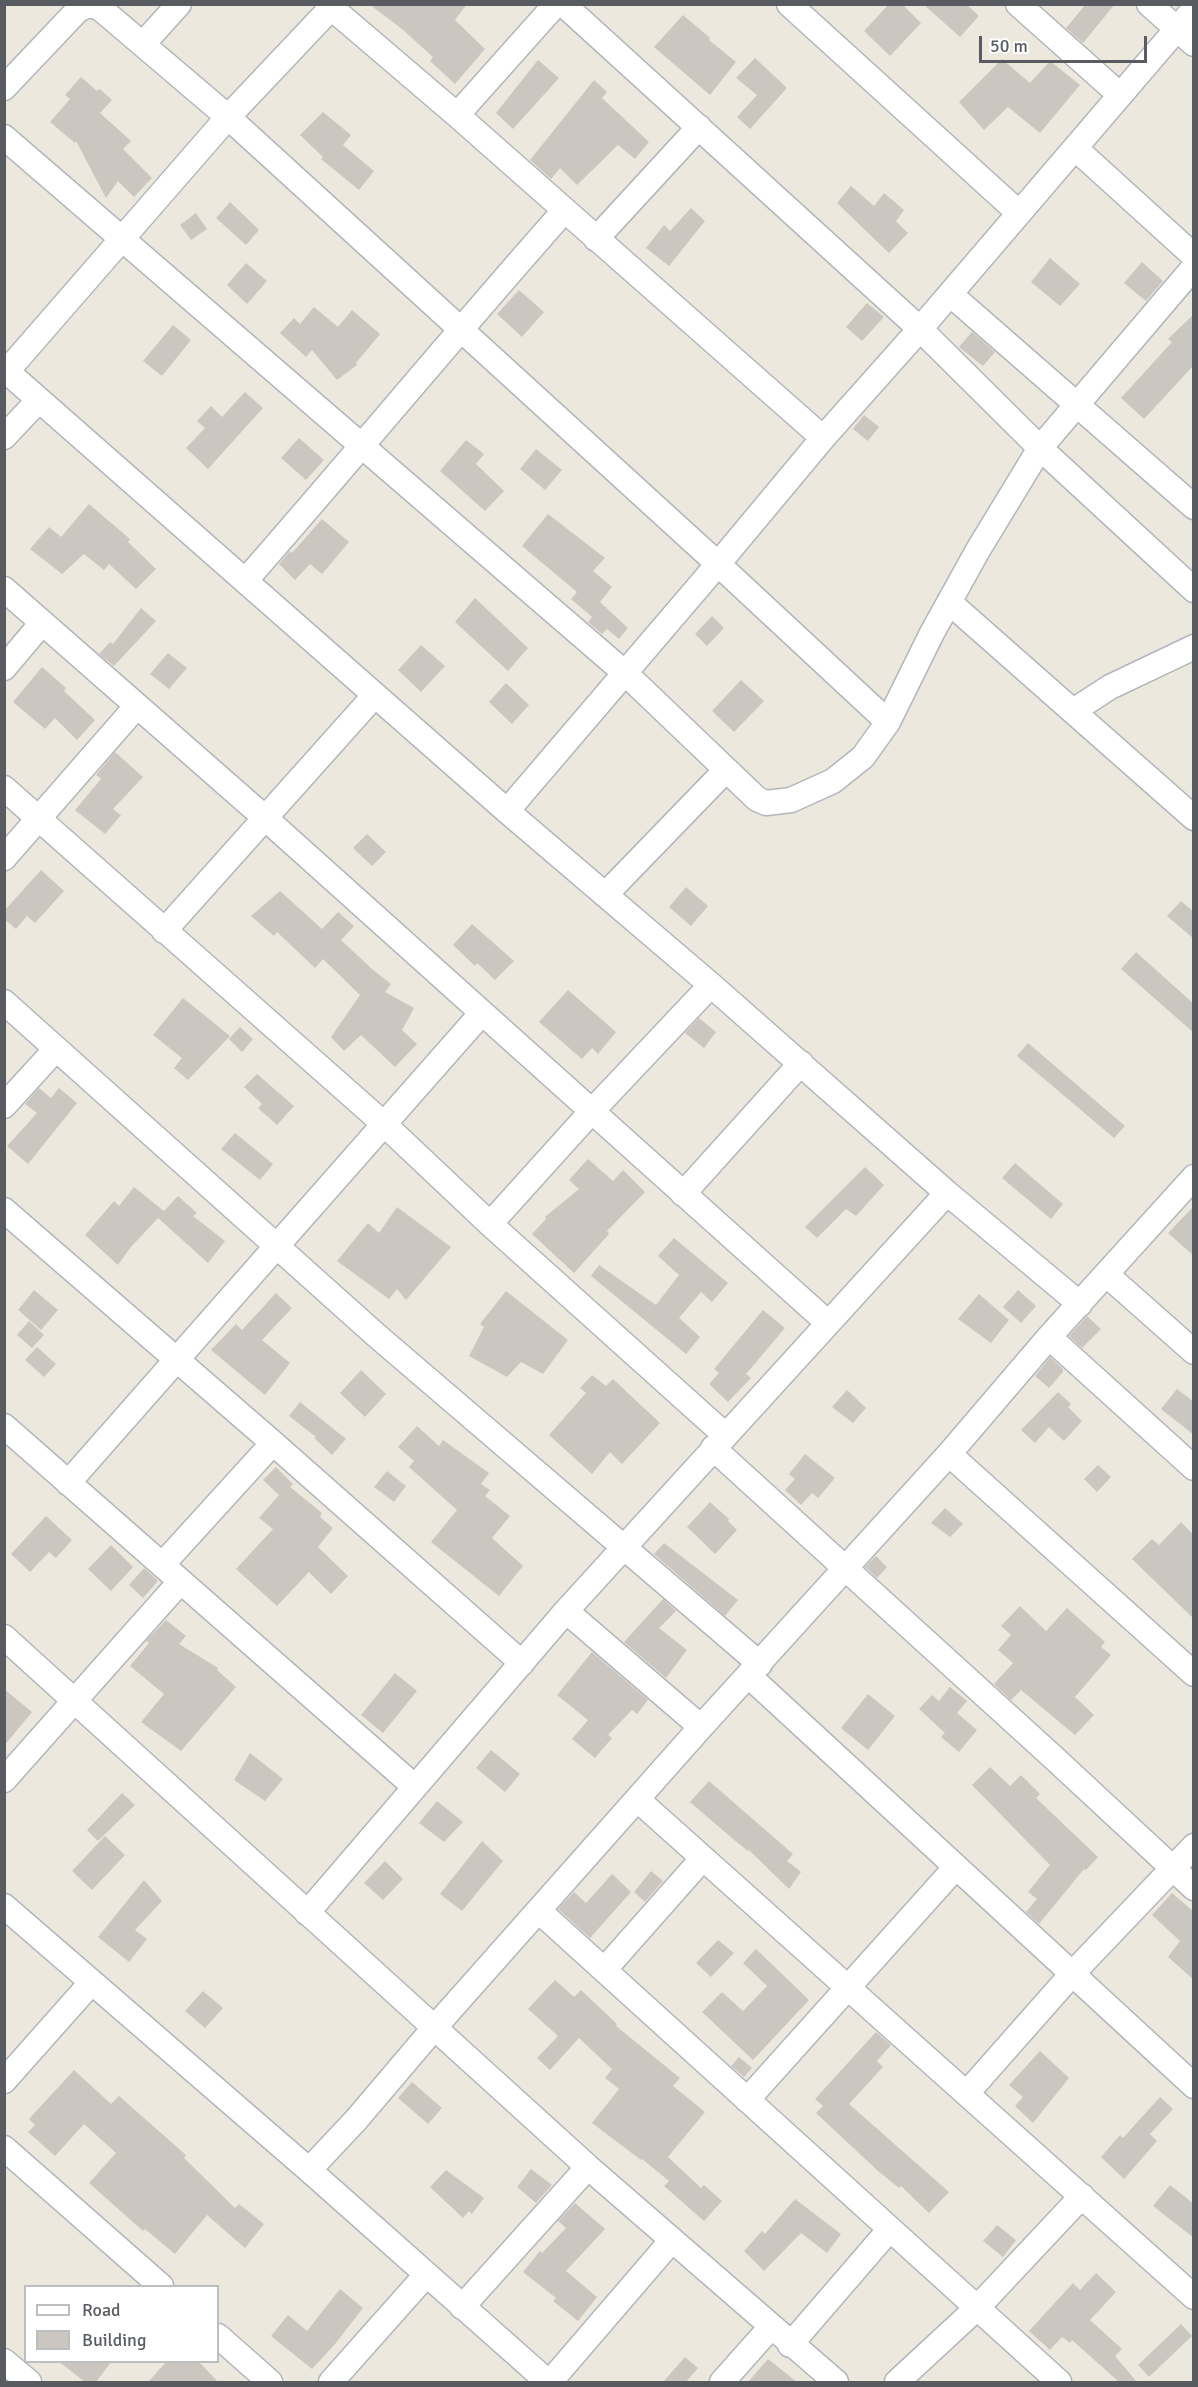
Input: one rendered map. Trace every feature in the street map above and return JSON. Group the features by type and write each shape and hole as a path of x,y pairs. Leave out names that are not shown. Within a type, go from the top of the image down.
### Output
{"street":[{"path":"143,44 179,4"},
{"path":"457,115 555,4"},
{"path":"563,4 920,329 1041,448 1194,590"},
{"path":"789,4 1019,213"},
{"path":"1018,4 1120,95"},
{"path":"1149,4 1185,37"},
{"path":"4,88 77,11 85,6 94,5 101,9 228,117 888,722"},
{"path":"823,438 457,115 329,6 228,117 6,370 507,811 801,1063 947,1193 1080,1304"},
{"path":"507,811 823,438 920,329 1120,95 1185,37 1194,9"},
{"path":"596,238 699,127"},
{"path":"4,137 625,673 757,799 766,802 791,800 833,781 863,757 888,722 932,633 978,550 1041,448 1194,267"},
{"path":"1075,148 1194,256"},
{"path":"245,581 363,446 459,329 564,211"},
{"path":"950,294 1194,507"},
{"path":"4,437 39,400"},
{"path":"4,589 264,818 828,1323"},
{"path":"950,602 1194,818"},
{"path":"4,668 42,623"},
{"path":"1072,711 1110,687 1194,647"},
{"path":"164,931 375,695"},
{"path":"4,858 136,706"},
{"path":"605,895 726,770"},
{"path":"4,788 384,1124 719,1442 845,1569 1194,1888"},
{"path":"490,1224 591,1112 711,985"},
{"path":"4,1002 278,1244 376,1335 623,1548 755,1670 956,1867 1194,2086"},
{"path":"68,1484 481,1014"},
{"path":"4,1106 56,1049"},
{"path":"683,1194 801,1063"},
{"path":"309,2170 356,2120 435,2027 701,1727 949,1454 1049,1337 1194,1177"},
{"path":"308,1914 566,1611 947,1193"},
{"path":"4,1210 522,1663"},
{"path":"1107,1275 1194,1352"},
{"path":"1049,1337 1194,1468"},
{"path":"4,1426 416,1787"},
{"path":"162,1565 273,1443"},
{"path":"949,1454 1194,1674"},
{"path":"4,1780 180,1582"},
{"path":"566,1611 701,1727"},
{"path":"4,1637 588,2167 770,2328 836,2382"},
{"path":"638,1800 1194,2297"},
{"path":"967,2093 1072,1974 1194,1846"},
{"path":"604,1970 703,1858"},
{"path":"747,2100 956,1867"},
{"path":"4,1906 549,2382 672,2240"},
{"path":"539,1911 1059,2382"},
{"path":"4,2081 91,1983"},
{"path":"4,2148 160,2285"},
{"path":"462,2307 588,2167"},
{"path":"897,2382 977,2308 1082,2196"},
{"path":"790,2345 890,2229"},
{"path":"331,2382 426,2275"},
{"path":"722,2382 770,2328"},
{"path":"219,2337 270,2382"},
{"path":"4,2361 29,2382"}],"building":[{"path":"369,4 467,4 455,20 485,49 455,84 430,61 433,57"},
{"path":"889,4 902,4 921,23 890,56 864,31"},
{"path":"923,4 966,4 979,16 960,37"},
{"path":"1086,4 1115,4 1083,43 1066,28"},
{"path":"683,15 736,62 710,95 654,47"},
{"path":"755,58 787,88 750,129 737,117 757,95 736,78"},
{"path":"1002,59 1030,83 1050,61 1080,85 1040,133 1008,107 984,130 959,102"},
{"path":"538,60 559,78 513,129 496,113"},
{"path":"81,77 112,100 100,113 131,141 123,149 152,178 134,197 118,181 106,198 76,141 75,143 50,122 70,99 65,95"},
{"path":"594,80 607,92 602,98 649,142 635,159 618,145 577,185 560,168 551,179 530,160"},
{"path":"323,112 351,135 343,145 374,171 359,190 321,159 323,157 300,135"},
{"path":"851,186 874,206 884,193 904,210 896,221 908,233 889,253 837,203"},
{"path":"230,202 259,230 246,245 216,218"},
{"path":"691,208 705,221 669,266 646,248 664,225 670,231"},
{"path":"196,213 207,229 191,240 180,225"},
{"path":"1050,258 1080,284 1060,306 1031,282"},
{"path":"1142,262 1163,281 1146,301 1124,283"},
{"path":"246,263 267,281 247,304 227,285"},
{"path":"519,290 544,312 522,337 497,314"},
{"path":"867,303 884,317 862,341 846,327"},
{"path":"314,307 338,327 352,310 380,334 356,363 357,365 337,380 312,350 306,357 280,333 294,318 300,324"},
{"path":"1194,314 1194,365 1144,419 1121,398 1172,342 1168,339"},
{"path":"173,325 191,340 162,376 143,361"},
{"path":"972,332 995,352 983,366 959,347"},
{"path":"245,392 263,408 208,469 186,448 205,428 197,421 211,406 222,417"},
{"path":"864,415 879,427 868,441 853,429"},
{"path":"299,438 324,460 306,480 281,458"},
{"path":"466,440 484,454 476,464 504,491 485,511 440,471"},
{"path":"536,449 562,470 545,490 520,469"},
{"path":"89,504 130,539 128,542 156,569 136,589 109,564 104,570 84,554 62,574 30,549 49,527 61,537"},
{"path":"548,514 605,558 593,571 612,587 600,602 628,628 619,639 607,629 602,634 588,622 592,617 571,599 577,592 522,546"},
{"path":"322,519 349,542 322,574 310,564 295,580 279,564"},
{"path":"475,598 528,648 508,671 455,622"},
{"path":"141,608 156,621 114,666 99,654 110,642 113,644"},
{"path":"712,616 724,628 707,646 695,634"},
{"path":"421,645 445,666 421,692 398,670"},
{"path":"168,653 187,668 169,689 150,674"},
{"path":"42,667 66,688 64,691 95,720 77,740 55,718 45,729 13,702"},
{"path":"741,680 764,701 734,732 712,711"},
{"path":"506,683 529,705 512,724 489,702"},
{"path":"115,752 143,777 113,809 121,815 105,834 75,810 101,779 96,775"},
{"path":"367,834 386,852 372,866 353,848"},
{"path":"41,870 64,891 35,923 27,916 16,929 4,919 4,911"},
{"path":"686,887 708,906 691,926 669,907"},
{"path":"280,891 322,929 338,912 354,926 341,940 391,984 385,992 414,1008 402,1030 417,1044 395,1067 361,1035 344,1051 331,1037 360,995 323,959 315,968 277,932 274,936 251,916"},
{"path":"1181,901 1194,912 1194,939 1167,916"},
{"path":"472,924 514,961 495,980 477,963 475,966 453,945"},
{"path":"1136,952 1194,1004 1194,1033 1121,969"},
{"path":"568,990 616,1032 598,1054 592,1048 582,1059 539,1022"},
{"path":"183,998 230,1036 188,1080 174,1068 182,1058 153,1035"},
{"path":"699,1018 716,1032 704,1048 685,1033"},
{"path":"240,1027 253,1039 242,1052 229,1039"},
{"path":"1028,1043 1125,1126 1114,1138 1017,1056"},
{"path":"257,1074 294,1106 277,1125 258,1108 262,1104 244,1087"},
{"path":"39,1088 51,1098 59,1088 77,1103 28,1164 7,1146 37,1113 25,1104"},
{"path":"235,1133 273,1164 260,1180 221,1149"},
{"path":"588,1159 613,1181 623,1170 645,1192 607,1231 609,1234 574,1273 532,1234 546,1219 545,1217 579,1189 569,1180"},
{"path":"1015,1163 1063,1204 1051,1219 1002,1178"},
{"path":"865,1167 884,1185 856,1216 846,1209 817,1238 805,1227"},
{"path":"134,1187 164,1211 178,1196 197,1213 193,1216 225,1241 208,1263 158,1218 130,1248 118,1265 85,1235 114,1201 119,1206"},
{"path":"1194,1206 1194,1256 1168,1233"},
{"path":"397,1207 451,1247 406,1300 397,1289 389,1299 337,1261 368,1223 379,1233"},
{"path":"674,1238 728,1283 712,1302 701,1292 679,1318 700,1337 686,1354 591,1276 599,1265 656,1305 679,1275 658,1256"},
{"path":"34,1290 58,1310 41,1330 18,1310"},
{"path":"1018,1290 1036,1306 1021,1323 1003,1307"},
{"path":"506,1291 568,1340 543,1374 521,1362 507,1377 469,1356 484,1327 480,1324"},
{"path":"276,1293 292,1308 262,1340 290,1363 265,1395 211,1350 236,1324 242,1330"},
{"path":"979,1294 1009,1320 991,1343 958,1319"},
{"path":"763,1310 785,1328 746,1374 751,1378 728,1402 709,1384 719,1373 714,1369"},
{"path":"1087,1316 1101,1329 1082,1348 1069,1336"},
{"path":"29,1321 44,1335 32,1348 17,1335"},
{"path":"37,1347 56,1364 44,1377 25,1360"},
{"path":"1050,1357 1063,1369 1063,1372 1049,1388 1035,1376"},
{"path":"361,1370 386,1394 365,1417 340,1393"},
{"path":"592,1375 606,1386 613,1379 660,1423 622,1464 610,1452 592,1474 549,1435 586,1393 580,1388"},
{"path":"1177,1389 1194,1402 1194,1435 1161,1409"},
{"path":"847,1390 866,1408 853,1423 832,1407"},
{"path":"1058,1392 1071,1404 1068,1407 1082,1421 1064,1441 1049,1427 1035,1443 1021,1430"},
{"path":"300,1402 346,1439 332,1455 314,1438 316,1437 289,1416"},
{"path":"417,1426 439,1446 443,1440 489,1473 481,1484 490,1490 485,1496 510,1516 492,1538 523,1566 499,1596 431,1542 457,1510 409,1467 414,1461 398,1447"},
{"path":"805,1454 835,1478 818,1498 812,1493 801,1505 785,1490 795,1479 789,1474"},
{"path":"1098,1465 1111,1477 1097,1492 1084,1479"},
{"path":"276,1467 293,1484 290,1487 322,1513 320,1517 333,1528 318,1547 348,1576 331,1594 309,1572 277,1606 236,1569 273,1529 259,1518 279,1495 263,1480"},
{"path":"387,1471 406,1486 394,1502 374,1487"},
{"path":"710,1502 729,1519 728,1521 737,1530 715,1554 687,1527"},
{"path":"945,1508 963,1524 950,1537 931,1523"},
{"path":"46,1516 72,1540 56,1558 49,1552 30,1572 11,1554"},
{"path":"1181,1522 1194,1535 1194,1619 1132,1559 1152,1539 1159,1545"},
{"path":"664,1543 738,1600 725,1616 654,1554"},
{"path":"111,1545 133,1567 111,1591 88,1569"},
{"path":"876,1556 887,1567 877,1578 865,1567"},
{"path":"144,1568 158,1581 143,1598 129,1585"},
{"path":"663,1599 676,1611 659,1628 687,1650 666,1678 624,1642"},
{"path":"1020,1606 1046,1631 1067,1608 1105,1642 1101,1647 1111,1655 1075,1697 1094,1715 1075,1735 1021,1690 1011,1700 994,1684 1013,1663 998,1650 1011,1635 1001,1626"},
{"path":"166,1620 186,1636 179,1644 218,1668 217,1670 236,1687 181,1751 141,1722 164,1694 130,1666 149,1643 146,1641"},
{"path":"592,1652 648,1700 637,1714 632,1710 608,1735 612,1738 595,1758 572,1739 588,1720 557,1695"},
{"path":"395,1673 417,1691 383,1733 361,1715"},
{"path":"950,1687 967,1701 957,1713 977,1730 959,1752 941,1737 945,1733 919,1709 932,1695 939,1701"},
{"path":"4,1689 32,1712 4,1746"},
{"path":"868,1694 895,1716 868,1750 841,1728"},
{"path":"491,1750 520,1774 505,1792 476,1768"},
{"path":"250,1753 283,1779 265,1801 234,1780"},
{"path":"990,1767 1010,1786 1021,1775 1040,1794 1036,1798 1098,1857 1086,1870 1084,1869 1039,1924 1026,1912 1037,1899 1028,1892 1050,1865 972,1785"},
{"path":"709,1781 793,1854 787,1861 801,1872 789,1889 749,1850 690,1802"},
{"path":"122,1793 135,1805 98,1841 87,1830"},
{"path":"437,1801 463,1822 444,1842 419,1823"},
{"path":"105,1836 125,1855 92,1890 72,1871"},
{"path":"482,1841 503,1861 462,1911 440,1894"},
{"path":"385,1861 403,1879 383,1900 364,1883"},
{"path":"651,1871 663,1881 645,1902 634,1892"},
{"path":"612,1874 631,1892 590,1938 558,1909 574,1892 586,1903"},
{"path":"144,1880 162,1901 135,1930 147,1939 129,1962 98,1937"},
{"path":"1172,1893 1194,1912 1194,1980 1168,1957 1180,1941 1152,1915"},
{"path":"718,1940 734,1953 711,1977 696,1963"},
{"path":"756,1949 809,2000 753,2060 702,2012 722,1992 743,2011 767,1986 743,1963"},
{"path":"555,1980 574,1997 581,1990 617,2024 616,2026 680,2078 673,2086 705,2112 668,2157 701,2188 704,2185 722,2201 704,2221 664,2186 669,2181 592,2123 619,2089 605,2078 612,2069 579,2038 550,2070 537,2058 558,2036 528,2009"},
{"path":"203,1991 223,2008 205,2028 185,2011"},
{"path":"876,2032 891,2045 877,2061 883,2067 849,2104 949,2192 929,2213 901,2186 899,2188 878,2171 816,2113 823,2106 815,2099"},
{"path":"1040,2051 1069,2078 1033,2123 1015,2106 1023,2097 1009,2085"},
{"path":"739,2057 752,2068 744,2077 731,2066"},
{"path":"74,2070 111,2104 119,2096 186,2155 184,2158 235,2208 239,2204 264,2224 245,2248 207,2215 175,2254 145,2229 143,2231 89,2183 116,2153 84,2124 55,2156 28,2132 35,2125 29,2119"},
{"path":"412,2082 442,2108 428,2124 398,2098"},
{"path":"1160,2097 1173,2109 1150,2134 1157,2141 1124,2179 1101,2157 1120,2135 1123,2138"},
{"path":"531,2169 552,2185 536,2203 517,2187"},
{"path":"446,2170 484,2198 472,2214 469,2211 463,2218 430,2187"},
{"path":"1170,2185 1194,2204 1194,2238 1153,2206"},
{"path":"795,2199 841,2234 827,2253 801,2233 764,2271 744,2251 762,2231 765,2234"},
{"path":"575,2203 605,2229 566,2271 597,2297 578,2321 553,2301 556,2298 523,2272 540,2251 542,2253 566,2228 558,2221"},
{"path":"997,2225 1016,2240 1003,2257 983,2241"},
{"path":"1096,2273 1116,2292 1090,2320 1122,2349 1115,2356 1137,2382 1119,2382 1072,2340 1070,2343 1062,2337 1050,2350 1029,2331 1073,2283 1080,2290"},
{"path":"340,2289 363,2308 312,2369 271,2336 288,2315 307,2331"},
{"path":"1181,2324 1192,2336 1149,2377 1138,2365"},
{"path":"685,2357 698,2368 686,2382 663,2382"},
{"path":"768,2359 797,2382 748,2382"},
{"path":"61,2363 110,2363 96,2382 85,2382"},
{"path":"165,2363 200,2363 218,2382 148,2382"}]}
